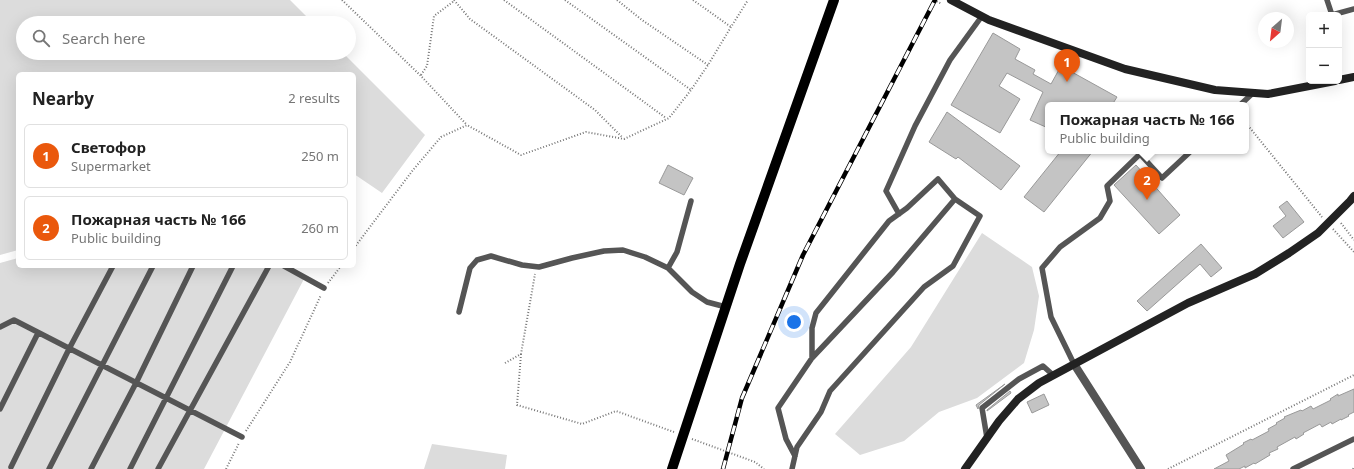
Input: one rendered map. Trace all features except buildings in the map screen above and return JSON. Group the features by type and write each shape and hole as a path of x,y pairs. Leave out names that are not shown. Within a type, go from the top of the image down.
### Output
{"main road":[{"path":"672,469 726,307 834,0"}],"street":[{"path":"951,0 989,20 1125,69 1215,90 1268,94 1319,84"},
{"path":"1342,79 1354,77"},
{"path":"965,469 999,421 1018,399 1039,383 1188,303 1255,274 1318,233 1354,196"},
{"path":"1074,364 1138,467"}],"lane":[{"path":"1327,0 1332,15 1354,9"},
{"path":"899,214 886,191 915,126 950,60 982,16"},
{"path":"1243,102 1253,92"},
{"path":"1074,364 1051,317 1042,268 1060,247 1100,218 1110,201 1107,186 1140,154 1162,178 1188,154"},
{"path":"792,469 798,446 821,412 830,391 924,287 953,266 980,216 955,200 938,179 907,208 889,221 816,313 812,328 812,358"},
{"path":"795,456 786,439 778,408 812,358 893,272 955,200"},
{"path":"668,268 677,252 691,201"},
{"path":"459,312 470,268 477,260 492,256 522,265 539,268 572,258 604,251 623,250 645,257 668,268 692,292 707,302 726,307"},
{"path":"10,467 112,268"},
{"path":"49,469 152,268"},
{"path":"91,469 136,383 192,268"},
{"path":"130,469 232,268"},
{"path":"158,469 269,268"},
{"path":"288,268 324,288"},
{"path":"0,328 14,320 242,437"},
{"path":"0,409 38,333"},
{"path":"987,438 982,408 1019,379 1043,366 1053,375"},
{"path":"1293,469 1354,439"}],"path":[{"path":"342,0 421,76 467,125 521,155 586,132 624,139 669,118 708,65 748,0"},
{"path":"421,76 427,66 434,16 454,0 470,19 595,110 624,139"},
{"path":"504,0 666,119"},
{"path":"564,0 691,90"},
{"path":"617,0 642,20 708,65"},
{"path":"693,0 731,27"},
{"path":"934,0 942,4"},
{"path":"356,245 412,170 441,137 467,125"},
{"path":"1249,127 1318,214 1354,252"},
{"path":"1336,215 1347,233 1354,240"},
{"path":"536,267 521,354 517,405 582,424 616,411 755,462 764,469"},
{"path":"226,469 242,437 290,362 324,288 339,268"},
{"path":"505,363 521,354"},
{"path":"1168,469 1354,375"}],"shaded area":[{"path":"0,0 290,0 306,16 16,16 16,60 350,60 425,135 382,193 356,175 356,72 16,72 16,251 0,255"},
{"path":"982,233 1032,267 1039,296 1034,330 1024,363 977,398 939,412 904,441 860,455 835,434 911,347"},
{"path":"16,259 16,268 285,268 304,279 204,469 0,469 0,263"},
{"path":"432,444 507,455 505,469 424,469"}],"railway":[{"path":"723,469 742,398 803,255 935,0"}],"place":[{"name":"Светофор","path":"1067,82"},
{"name":"Пожарная часть № 166","path":"1147,200"}]}
